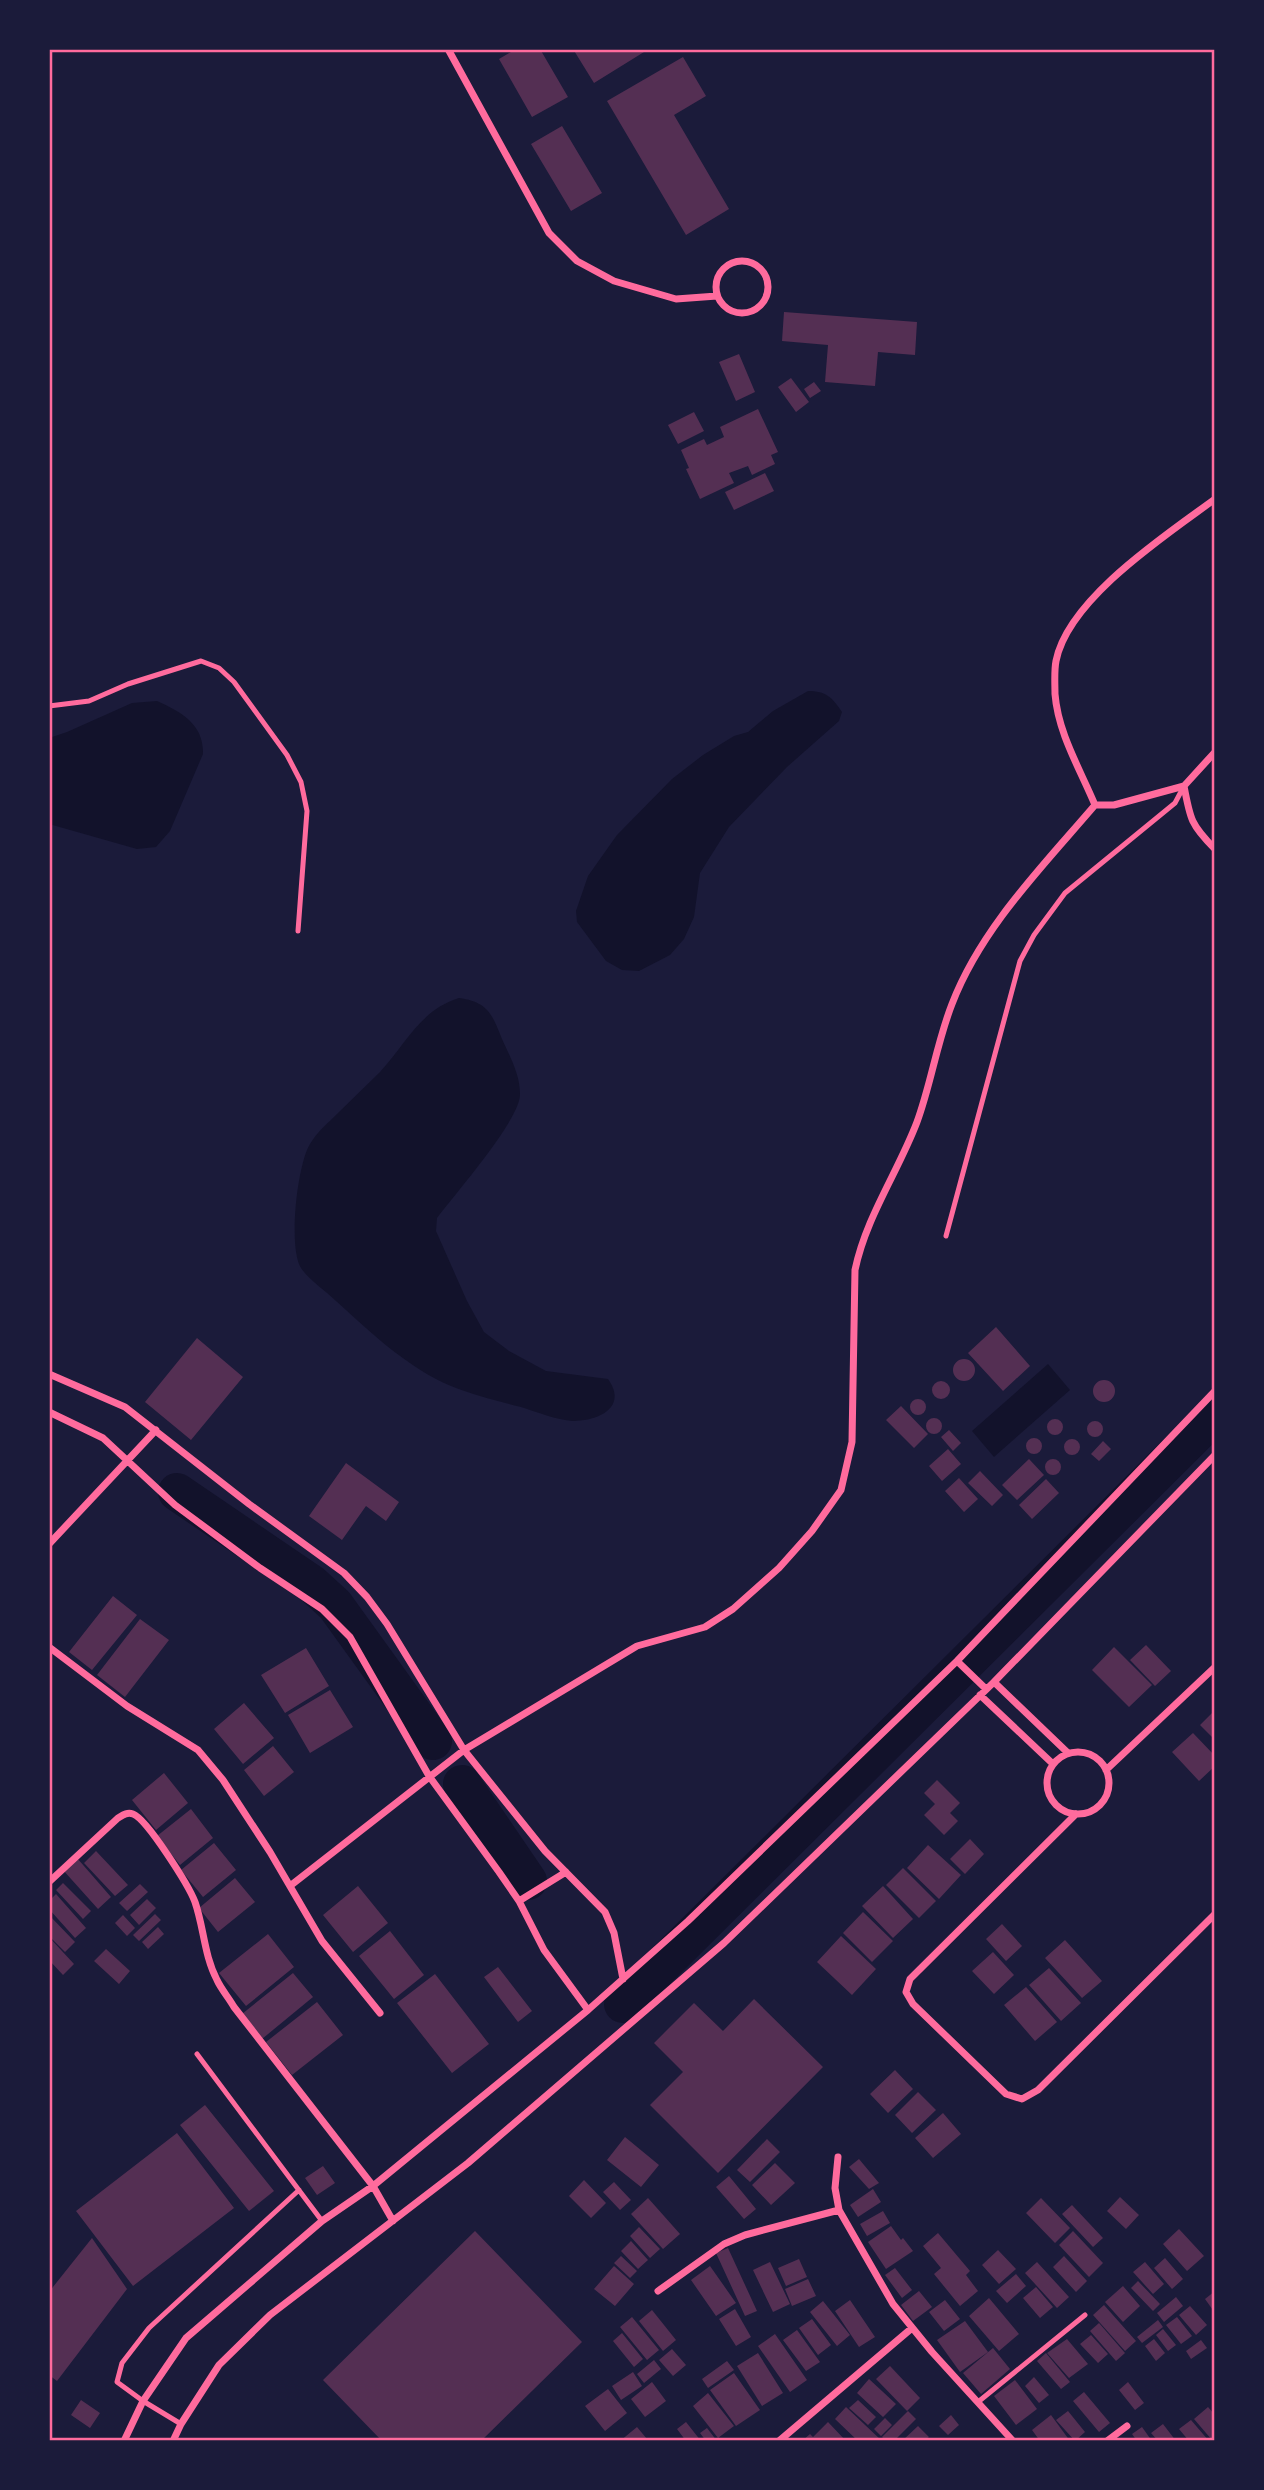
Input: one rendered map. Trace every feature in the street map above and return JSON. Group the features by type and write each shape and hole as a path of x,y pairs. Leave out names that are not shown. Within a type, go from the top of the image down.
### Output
{"street":[{"path":"448,49 549,233 577,261 614,281 676,299 717,296"},
{"path":"748,261 764,271 769,288 762,305 746,314 728,310 717,296 718,277 730,264 748,261"},
{"path":"1095,805 1063,734 1055,695 1056,661 1071,625 1097,593 1143,552 1215,499"},
{"path":"1095,805 1114,805 1184,786 1215,752"},
{"path":"1184,786 1189,818 1196,830 1215,849"},
{"path":"290,1886 464,1749 637,1646 705,1627 733,1609 779,1568 812,1531 841,1490 852,1442 855,1270 860,1244 917,1121 953,1002 970,968 1001,918 1095,805"},
{"path":"49,1374 125,1407 248,1504 344,1573 387,1624 464,1749 545,1851 605,1912 614,1933 623,1979"},
{"path":"124,2441 143,2402 186,2338 322,2221 373,2186 588,2010 688,1922 959,1663 1215,1391"},
{"path":"49,1412 103,1438 175,1505 260,1568 322,1609 350,1637 429,1776 519,1901 544,1950 588,2010"},
{"path":"49,1544 156,1430"},
{"path":"173,2441 219,2365 262,2324 468,2163 724,1943 994,1682 1215,1455"},
{"path":"49,1647 127,1706 198,1751 223,1780 322,1941 380,2013"},
{"path":"959,1663 976,1679 983,1692 1053,1764"},
{"path":"1106,1770 1215,1667"},
{"path":"994,1682 1068,1754"},
{"path":"1081,1752 1091,1755 1100,1761 1106,1770 1108,1791 1104,1800 1087,1813 1066,1812 1048,1792 1047,1782 1053,1764 1068,1754 1081,1752"},
{"path":"49,1882 118,1818 127,1813 135,1815 148,1825 193,1898 200,1916 204,1947 217,1981 234,2007 373,2186 393,2221"},
{"path":"1076,1814 910,1979 906,1992 913,2004 1006,2094 1022,2099 1038,2090 1215,1914"},
{"path":"519,1901 566,1872"},
{"path":"838,2157 835,2188 839,2210 893,2304 1013,2441"},
{"path":"658,2291 724,2244 745,2235 839,2210"},
{"path":"779,2441 912,2328"},
{"path":"1107,2441 1127,2426"}],"lane":[{"path":"49,706 89,701 128,684 201,661 219,668 234,682 279,745 301,782 307,811 298,931"},
{"path":"946,1236 1020,961 1034,935 1065,893 1175,803 1184,786"},
{"path":"197,2054 322,2221"},
{"path":"181,2424 143,2402 117,2382 122,2363 149,2328 299,2190"},
{"path":"978,2402 1085,2315"}],"shaded area":[{"path":"808,691 820,692 832,699 842,712 839,721 787,767 729,827 700,873 694,917 684,939 670,955 639,971 622,970 606,961 577,922 576,911 588,876 617,835 672,779 703,755 734,736 748,732 773,711"},
{"path":"157,701 189,720 200,735 203,754 170,831 156,847 137,849 49,824 49,738 132,703"},
{"path":"459,998 483,1006 492,1016 514,1066 520,1094 510,1121 499,1138 437,1218 436,1231 484,1332 509,1351 546,1371 608,1379 615,1397 613,1405 601,1415 592,1418 573,1421 553,1417 468,1392 435,1378 405,1359 362,1325 308,1277 297,1258 295,1226 298,1187 310,1144 380,1072 424,1019 445,1003"},
{"path":"1048,1364 1070,1390 994,1457 972,1431"}],"building":[{"path":"516,49 540,49 568,97 532,117 499,59"},
{"path":"573,49 642,49 644,52 594,83"},
{"path":"683,57 706,96 674,115 729,209 686,235 607,101"},
{"path":"562,126 602,193 571,211 531,144"},
{"path":"784,312 917,322 915,355 878,352 875,386 825,382 828,345 782,341"},
{"path":"739,354 755,392 736,401 719,362"},
{"path":"791,378 809,402 796,412 778,387"},
{"path":"814,382 821,391 810,398 804,389"},
{"path":"758,409 778,452 771,455 775,464 752,475 748,466 729,473 734,483 700,499 686,469 689,468 681,450 704,439 707,445 724,437 720,427"},
{"path":"694,412 704,431 678,444 668,425"},
{"path":"765,473 774,491 734,510 725,492"},
{"path":"996,1327 1030,1366 1003,1391 968,1353"},
{"path":"197,1338 243,1377 191,1440 145,1402"},
{"path":"964,1359 972,1362 975,1370 972,1378 964,1381 956,1378 953,1370 956,1362"},
{"path":"1100,1380 1108,1380 1115,1387 1115,1395 1108,1402 1100,1402 1093,1395 1093,1387"},
{"path":"937,1381 945,1381 950,1390 948,1397 937,1399 932,1394 932,1386"},
{"path":"915,1399 921,1399 926,1407 924,1413 915,1415 910,1410 910,1404"},
{"path":"901,1406 928,1434 914,1448 886,1420"},
{"path":"931,1418 937,1418 942,1426 940,1432 931,1434 926,1429 926,1423"},
{"path":"1055,1419 1063,1427 1055,1435 1047,1427"},
{"path":"1092,1421 1098,1421 1103,1429 1101,1435 1092,1437 1087,1432 1087,1426"},
{"path":"949,1430 961,1443 953,1451 941,1437"},
{"path":"1031,1438 1037,1438 1042,1446 1040,1452 1031,1454 1026,1449 1026,1443"},
{"path":"1069,1439 1075,1439 1080,1447 1078,1453 1069,1455 1064,1450 1064,1444"},
{"path":"1103,1441 1111,1449 1099,1461 1091,1454"},
{"path":"948,1449 961,1464 942,1481 929,1466"},
{"path":"1029,1459 1044,1475 1017,1500 1002,1485"},
{"path":"1053,1459 1059,1461 1059,1473 1053,1475 1047,1473 1045,1467 1047,1461"},
{"path":"346,1463 399,1502 386,1521 366,1506 342,1540 309,1516"},
{"path":"980,1471 1003,1495 992,1506 968,1483"},
{"path":"959,1478 978,1499 964,1512 945,1491"},
{"path":"1046,1479 1059,1493 1032,1519 1019,1505"},
{"path":"113,1596 137,1615 92,1670 69,1652"},
{"path":"140,1619 169,1640 125,1697 97,1675"},
{"path":"1146,1645 1171,1671 1155,1686 1130,1660"},
{"path":"1114,1647 1152,1685 1129,1707 1092,1670"},
{"path":"306,1648 329,1686 285,1713 261,1675"},
{"path":"330,1690 353,1727 310,1753 288,1715"},
{"path":"244,1703 274,1738 243,1764 214,1729"},
{"path":"1215,1710 1215,1740 1200,1725"},
{"path":"1193,1733 1215,1756 1215,1766 1199,1781 1172,1752"},
{"path":"273,1746 294,1772 264,1796 244,1770"},
{"path":"164,1773 188,1803 156,1830 132,1800"},
{"path":"937,1780 960,1803 950,1813 958,1821 944,1835 924,1815 935,1804 924,1793"},
{"path":"191,1809 213,1838 180,1865 157,1836"},
{"path":"970,1839 984,1854 965,1874 950,1859"},
{"path":"214,1843 236,1870 203,1897 181,1870"},
{"path":"928,1845 961,1875 939,1899 907,1868"},
{"path":"96,1851 128,1885 115,1896 84,1863"},
{"path":"77,1858 111,1897 98,1909 63,1870"},
{"path":"903,1868 936,1901 919,1918 886,1885"},
{"path":"235,1878 255,1902 218,1932 199,1908"},
{"path":"63,1883 91,1911 83,1919 56,1890"},
{"path":"140,1884 148,1892 127,1911 119,1903"},
{"path":"358,1886 388,1923 353,1952 323,1915"},
{"path":"883,1886 913,1919 893,1938 862,1906"},
{"path":"56,1894 86,1928 75,1938 49,1909 49,1901"},
{"path":"147,1899 156,1908 139,1925 130,1915"},
{"path":"863,1912 893,1941 872,1962 843,1933"},
{"path":"155,1914 161,1920 139,1941 133,1935"},
{"path":"49,1915 75,1942 65,1952 49,1936"},
{"path":"123,1915 135,1928 127,1936 115,1923"},
{"path":"1002,1924 1022,1946 1006,1961 986,1939"},
{"path":"158,1927 164,1934 148,1949 142,1942"},
{"path":"390,1931 424,1975 394,1999 359,1956"},
{"path":"268,1934 294,1967 246,2006 219,1973"},
{"path":"841,1936 876,1969 852,1995 817,1962"},
{"path":"49,1937 74,1964 63,1975 49,1960"},
{"path":"1065,1940 1102,1981 1082,1998 1045,1958"},
{"path":"106,1949 130,1971 119,1984 94,1961"},
{"path":"993,1952 1014,1975 994,1994 972,1971"},
{"path":"498,1967 532,2011 518,2022 484,1977"},
{"path":"1049,1968 1081,2003 1061,2021 1029,1985"},
{"path":"293,1973 313,1997 262,2039 242,2014"},
{"path":"435,1974 489,2044 452,2073 397,2003"},
{"path":"1026,1987 1057,2022 1035,2041 1004,2005"},
{"path":"754,1999 823,2067 718,2173 650,2105 683,2072 654,2043 694,2003 723,2031"},
{"path":"317,2002 343,2035 292,2075 266,2042"},
{"path":"895,2070 913,2089 888,2113 870,2094"},
{"path":"918,2092 936,2110 912,2133 895,2115"},
{"path":"205,2105 274,2191 249,2211 180,2125"},
{"path":"943,2113 961,2134 933,2158 915,2138"},
{"path":"177,2133 234,2208 133,2286 76,2211"},
{"path":"625,2137 659,2165 641,2187 607,2160"},
{"path":"767,2139 780,2152 750,2182 737,2170"},
{"path":"859,2159 879,2183 869,2189 849,2167"},
{"path":"775,2163 795,2183 771,2205 752,2185"},
{"path":"323,2166 335,2183 317,2195 305,2178"},
{"path":"729,2176 756,2209 744,2219 716,2187"},
{"path":"584,2180 606,2203 591,2218 569,2196"},
{"path":"614,2182 631,2200 620,2210 603,2192"},
{"path":"873,2189 881,2202 858,2217 850,2205"},
{"path":"1120,2197 1139,2215 1126,2229 1107,2211"},
{"path":"648,2198 680,2234 663,2249 631,2214"},
{"path":"1041,2198 1070,2228 1055,2243 1026,2213"},
{"path":"1072,2205 1103,2238 1093,2247 1062,2214"},
{"path":"883,2211 890,2223 867,2236 860,2224"},
{"path":"891,2226 913,2251 886,2269 868,2242"},
{"path":"639,2227 660,2249 650,2258 630,2236"},
{"path":"1179,2229 1204,2256 1187,2271 1163,2244"},
{"path":"475,2231 582,2342 481,2441 382,2441 323,2380"},
{"path":"1073,2231 1103,2263 1089,2277 1059,2245"},
{"path":"938,2233 970,2271 966,2275 978,2291 960,2306 934,2274 941,2268 923,2246"},
{"path":"92,2238 127,2289 57,2381 49,2375 49,2292"},
{"path":"631,2241 648,2260 638,2269 621,2251"},
{"path":"728,2248 757,2311 745,2316 716,2253"},
{"path":"998,2250 1016,2269 999,2284 982,2265"},
{"path":"621,2256 637,2271 630,2278 614,2263"},
{"path":"1064,2256 1087,2281 1076,2292 1053,2267"},
{"path":"1165,2258 1183,2279 1172,2289 1154,2268"},
{"path":"799,2259 807,2277 786,2286 778,2268"},
{"path":"770,2262 790,2304 773,2312 753,2270"},
{"path":"1037,2262 1069,2297 1057,2308 1025,2273"},
{"path":"1145,2262 1164,2284 1153,2294 1133,2272"},
{"path":"614,2266 634,2284 615,2306 594,2289"},
{"path":"710,2266 736,2303 716,2316 691,2280"},
{"path":"895,2268 912,2290 902,2298 885,2275"},
{"path":"1016,2274 1026,2286 1007,2303 996,2291"},
{"path":"808,2279 816,2296 792,2306 785,2289"},
{"path":"1138,2281 1160,2304 1153,2311 1131,2288"},
{"path":"1123,2286 1140,2306 1123,2322 1105,2302"},
{"path":"1036,2287 1053,2307 1040,2318 1023,2298"},
{"path":"919,2291 932,2307 913,2321 901,2305"},
{"path":"1215,2291 1215,2313 1205,2299"},
{"path":"1176,2297 1183,2306 1164,2322 1157,2313"},
{"path":"989,2298 1019,2334 999,2351 969,2316"},
{"path":"850,2300 875,2337 859,2347 835,2311"},
{"path":"945,2300 960,2319 944,2331 929,2312"},
{"path":"823,2301 850,2335 837,2346 810,2312"},
{"path":"1104,2305 1136,2341 1125,2351 1093,2315"},
{"path":"1190,2306 1207,2325 1196,2335 1179,2315"},
{"path":"735,2309 751,2337 736,2346 719,2319"},
{"path":"652,2310 676,2340 663,2351 639,2321"},
{"path":"632,2317 659,2350 647,2360 620,2327"},
{"path":"1177,2317 1192,2336 1181,2344 1166,2325"},
{"path":"812,2319 831,2345 818,2355 799,2328"},
{"path":"1158,2320 1163,2327 1142,2343 1137,2337"},
{"path":"965,2321 988,2352 960,2372 937,2340"},
{"path":"1099,2323 1125,2353 1116,2361 1090,2331"},
{"path":"1163,2329 1176,2345 1168,2351 1156,2335"},
{"path":"797,2330 820,2362 806,2371 783,2340"},
{"path":"622,2333 643,2359 634,2367 613,2341"},
{"path":"775,2334 807,2380 790,2392 758,2346"},
{"path":"1091,2335 1108,2354 1098,2363 1080,2344"},
{"path":"1067,2339 1088,2364 1069,2378 1047,2353"},
{"path":"1154,2339 1165,2353 1156,2361 1145,2346"},
{"path":"1201,2340 1207,2348 1191,2359 1186,2351"},
{"path":"993,2348 1010,2369 981,2394 963,2373"},
{"path":"672,2349 686,2365 673,2376 659,2360"},
{"path":"758,2353 783,2393 762,2406 737,2366"},
{"path":"1046,2353 1070,2382 1061,2389 1037,2361"},
{"path":"654,2360 661,2369 644,2383 637,2374"},
{"path":"727,2361 734,2370 708,2388 702,2379"},
{"path":"890,2366 920,2398 907,2411 876,2379"},
{"path":"633,2372 642,2386 621,2400 612,2386"},
{"path":"734,2373 760,2410 736,2426 710,2390"},
{"path":"1034,2377 1049,2395 1039,2403 1025,2386"},
{"path":"869,2379 896,2404 883,2417 857,2393"},
{"path":"1015,2380 1037,2409 1016,2425 994,2396"},
{"path":"652,2382 666,2401 645,2417 631,2399"},
{"path":"1128,2382 1144,2403 1135,2410 1119,2390"},
{"path":"608,2389 627,2413 605,2431 585,2406"},
{"path":"1084,2392 1110,2423 1099,2432 1073,2401"},
{"path":"708,2393 734,2426 718,2438 693,2406"},
{"path":"81,2400 100,2413 90,2428 71,2415"},
{"path":"858,2400 876,2417 868,2425 849,2408"},
{"path":"846,2407 882,2441 858,2441 835,2419"},
{"path":"1208,2407 1215,2415 1215,2437 1212,2440 1194,2419"},
{"path":"908,2411 916,2419 894,2441 886,2441 882,2437"},
{"path":"1068,2411 1085,2432 1075,2441 1056,2420"},
{"path":"951,2415 959,2425 948,2435 939,2426"},
{"path":"1051,2415 1070,2441 1040,2441 1032,2430"},
{"path":"885,2418 892,2425 881,2436 874,2429"},
{"path":"1191,2420 1209,2441 1189,2441 1179,2429"},
{"path":"686,2422 701,2441 686,2441 677,2429"},
{"path":"828,2422 846,2441 802,2441 810,2434 813,2437"},
{"path":"1163,2424 1176,2441 1158,2441 1151,2433"},
{"path":"918,2426 929,2437 924,2441 902,2441"},
{"path":"637,2427 647,2439 620,2441"},
{"path":"1142,2427 1152,2441 1137,2441 1132,2434"},
{"path":"707,2428 717,2441 706,2441 700,2433"}],"waterway":[{"path":"623,2004 1215,1415"},
{"path":"177,1492 312,1584 335,1605 433,1741"},
{"path":"462,1784 528,1881"}]}
